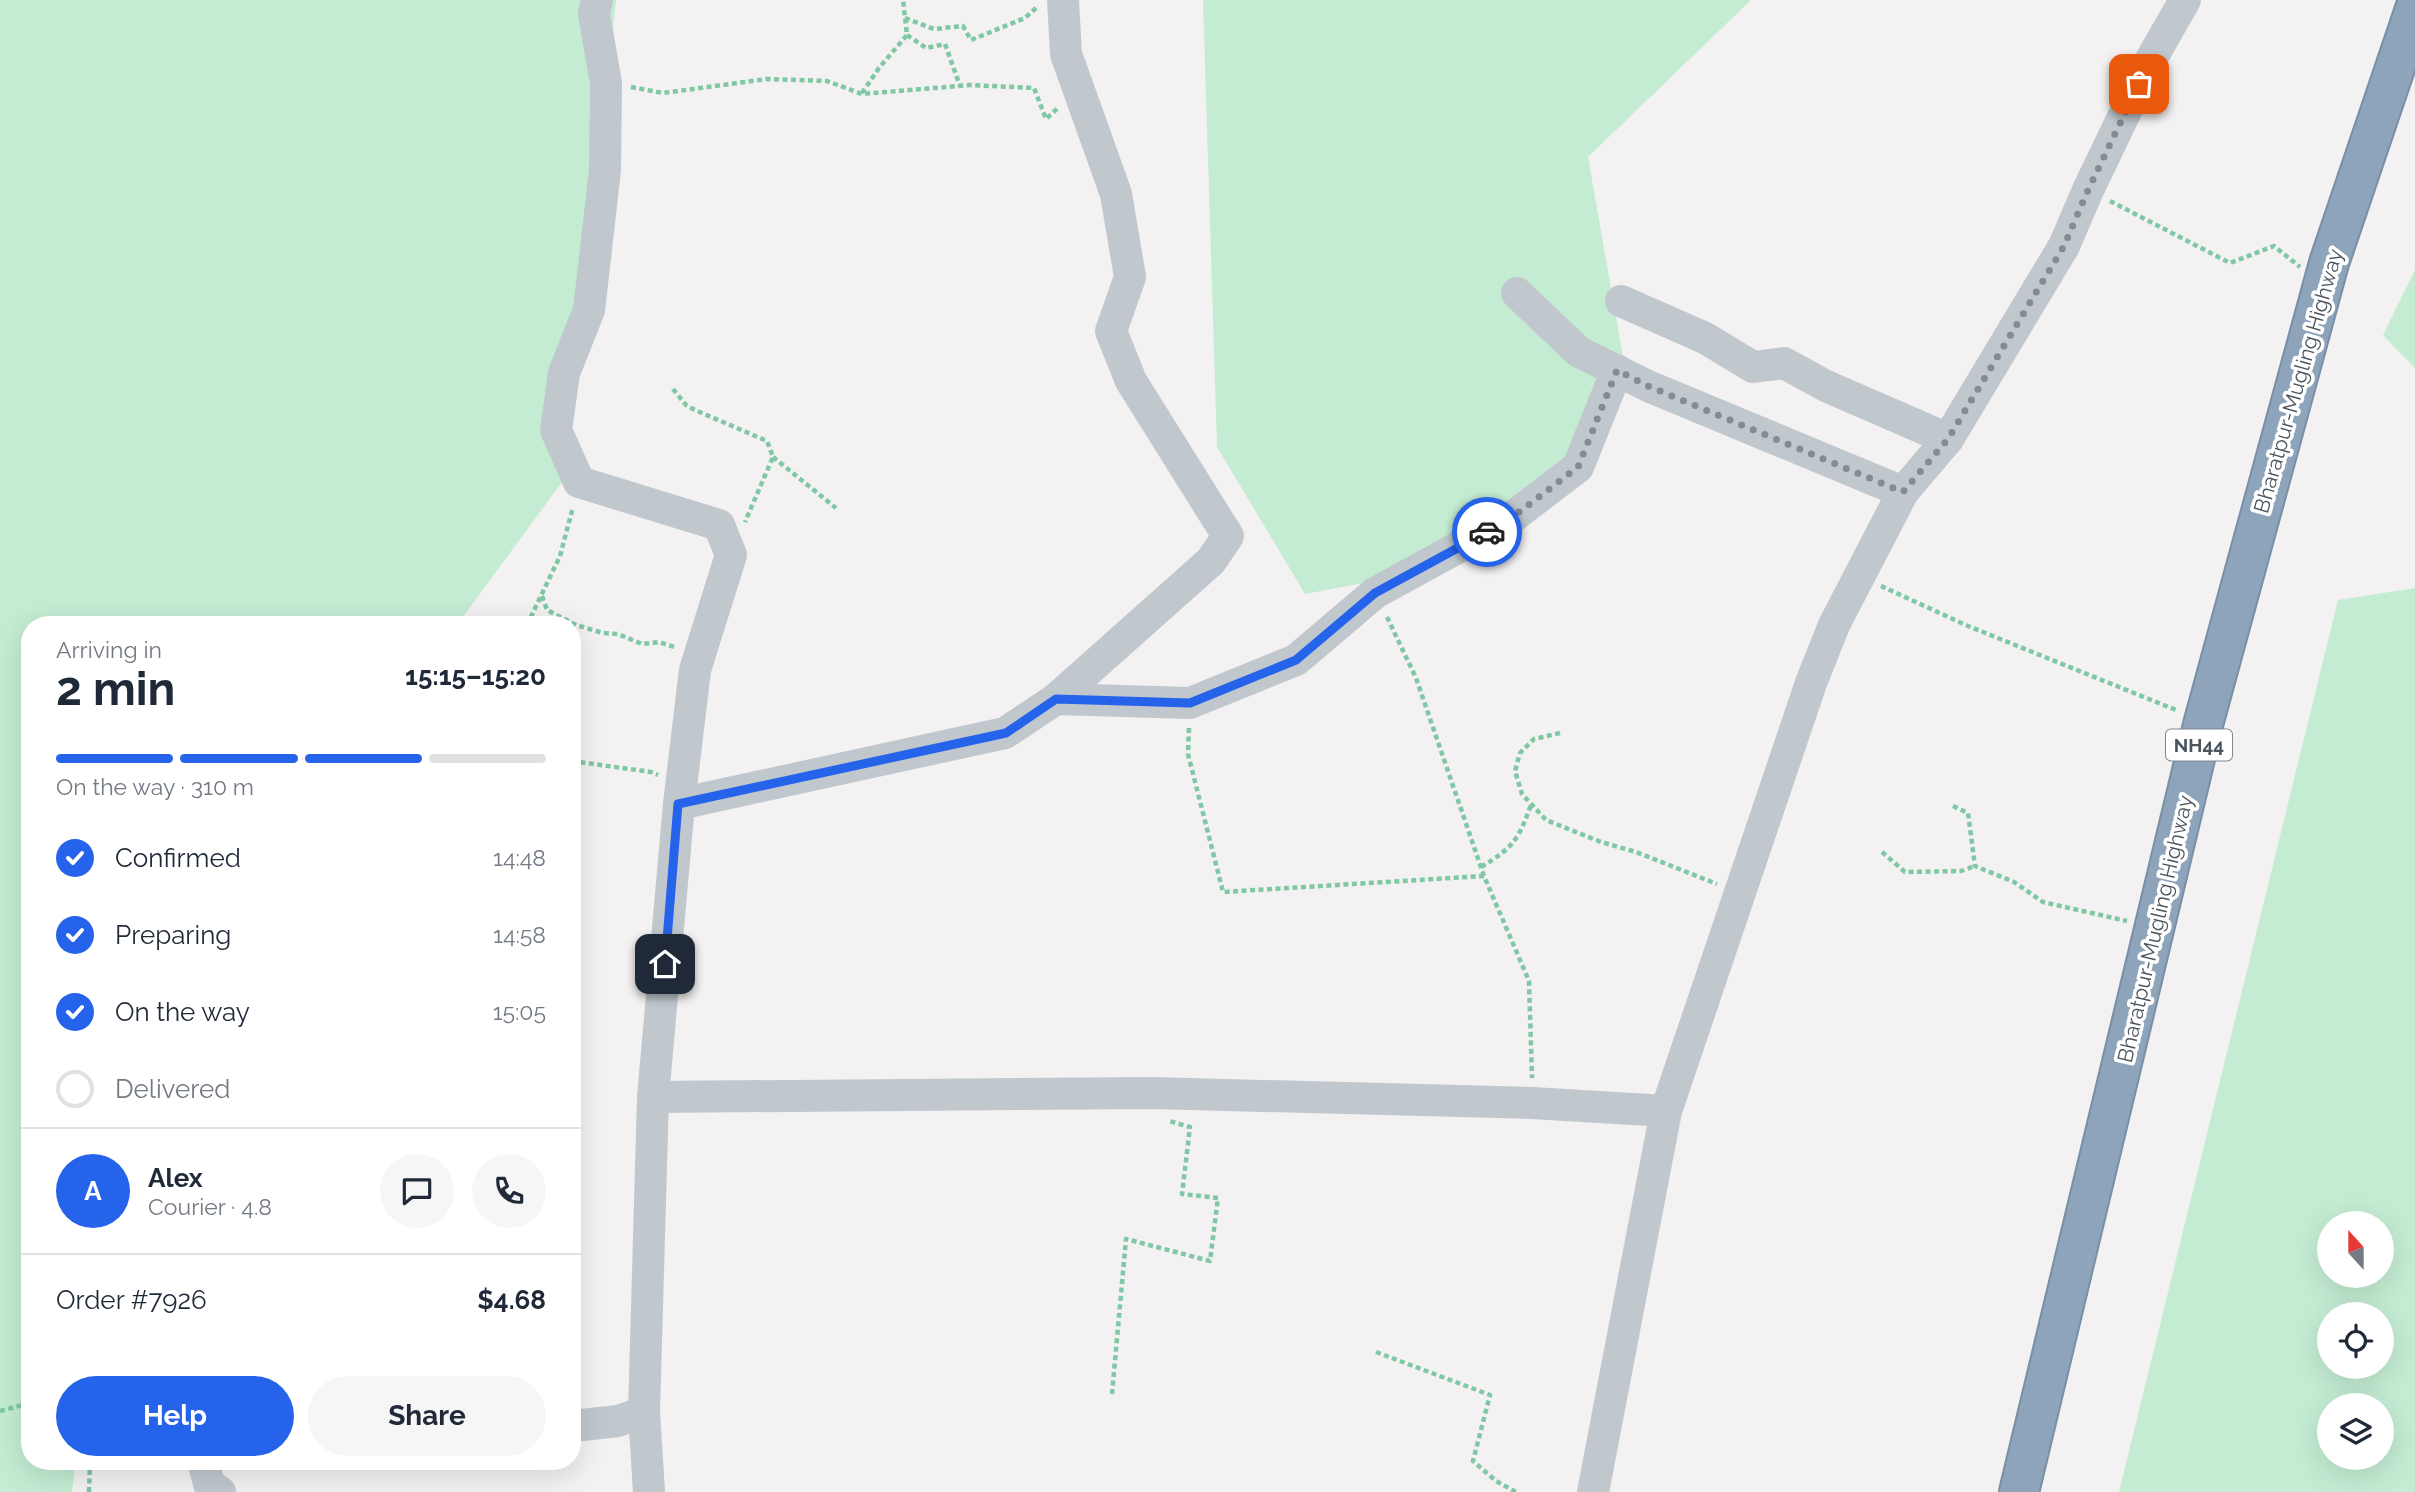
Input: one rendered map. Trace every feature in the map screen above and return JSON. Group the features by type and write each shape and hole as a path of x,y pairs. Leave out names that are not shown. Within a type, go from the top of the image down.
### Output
{"highway":[{"name":"Bharatpur-Mugling Highway","path":"2019,1492 2204,721 2329,263 2415,9"}],"street":[{"path":"597,0 594,14 606,83 605,170 589,310 564,373 556,430 579,482 719,525 731,555 695,670 680,795 653,1097 644,1412 649,1492"},
{"path":"680,795 1006,733 1056,699 1211,561 1228,536 1131,382 1111,331 1130,277 1116,194 1066,54 1063,0"},
{"path":"1593,1492 1666,1111 1811,683 1834,625 1903,492 1948,439 2064,246 2149,63 2185,0"},
{"path":"1517,293 1578,352 1648,386 1903,492"},
{"path":"1620,301 1705,338 1753,367 1784,363 1826,386 1948,439"},
{"path":"1056,699 1190,703 1296,660 1375,593 1510,519 1578,467 1617,370"},
{"path":"653,1097 1152,1093 1532,1103 1666,1111"},
{"path":"581,1425 618,1421 644,1412"},
{"path":"205,1470 209,1484 219,1492"}],"path":[{"path":"903,0 907,34 926,48 946,44 960,86"},
{"path":"905,18 934,29 963,26 971,40 1025,18 1046,0"},
{"path":"862,94 907,34"},
{"path":"606,83 663,93 766,79 827,81 862,94 960,86 1034,88 1046,119 1077,91"},
{"path":"2088,190 2230,262 2274,246 2309,275 2329,263"},
{"path":"673,389 686,405 695,410 767,441 773,457 836,508"},
{"path":"731,555 773,457"},
{"path":"532,616 560,556 579,482"},
{"path":"1858,575 1968,626 2204,721"},
{"path":"1375,593 1416,678 1484,876 1529,981 1532,1103"},
{"path":"542,596 547,610 559,616"},
{"path":"581,626 618,634 642,644 659,642 686,655 699,657"},
{"path":"1190,703 1188,754 1223,892 1484,876"},
{"path":"1560,733 1534,740 1520,752 1515,771 1522,794 1546,820 1724,887"},
{"path":"581,762 651,772 680,795"},
{"path":"1481,867 1503,853 1519,837 1531,805"},
{"path":"1952,806 1968,813 1975,866"},
{"path":"1882,852 1905,872 1961,871 1975,866 2014,882 2043,902 2155,927"},
{"path":"1112,1394 1126,1239 1210,1261 1218,1198 1182,1194 1190,1127 1158,1119 1152,1093"},
{"path":"1376,1352 1490,1395 1473,1461 1496,1481 1516,1492"},
{"path":"0,1411 21,1405"},
{"path":"89,1492 90,1470"}],"green space":[{"path":"0,0 616,0 562,482 464,616 21,616 21,1470 75,1470 72,1492 0,1492"},
{"path":"1203,0 1751,0 1588,157 1628,386 1569,461 1428,571 1305,594 1217,447"},
{"path":"2415,270 2415,368 2383,335"},
{"path":"2415,588 2415,1492 2119,1492 2338,600"}],"way so far":[{"path":"1487,532 1510,519 1578,467 1617,370 1648,386 1903,492 1948,439 2064,246 2139,84"}],"route":[{"path":"665,964 678,804 1006,733 1056,699 1190,703 1296,660 1375,593 1487,532"}]}
